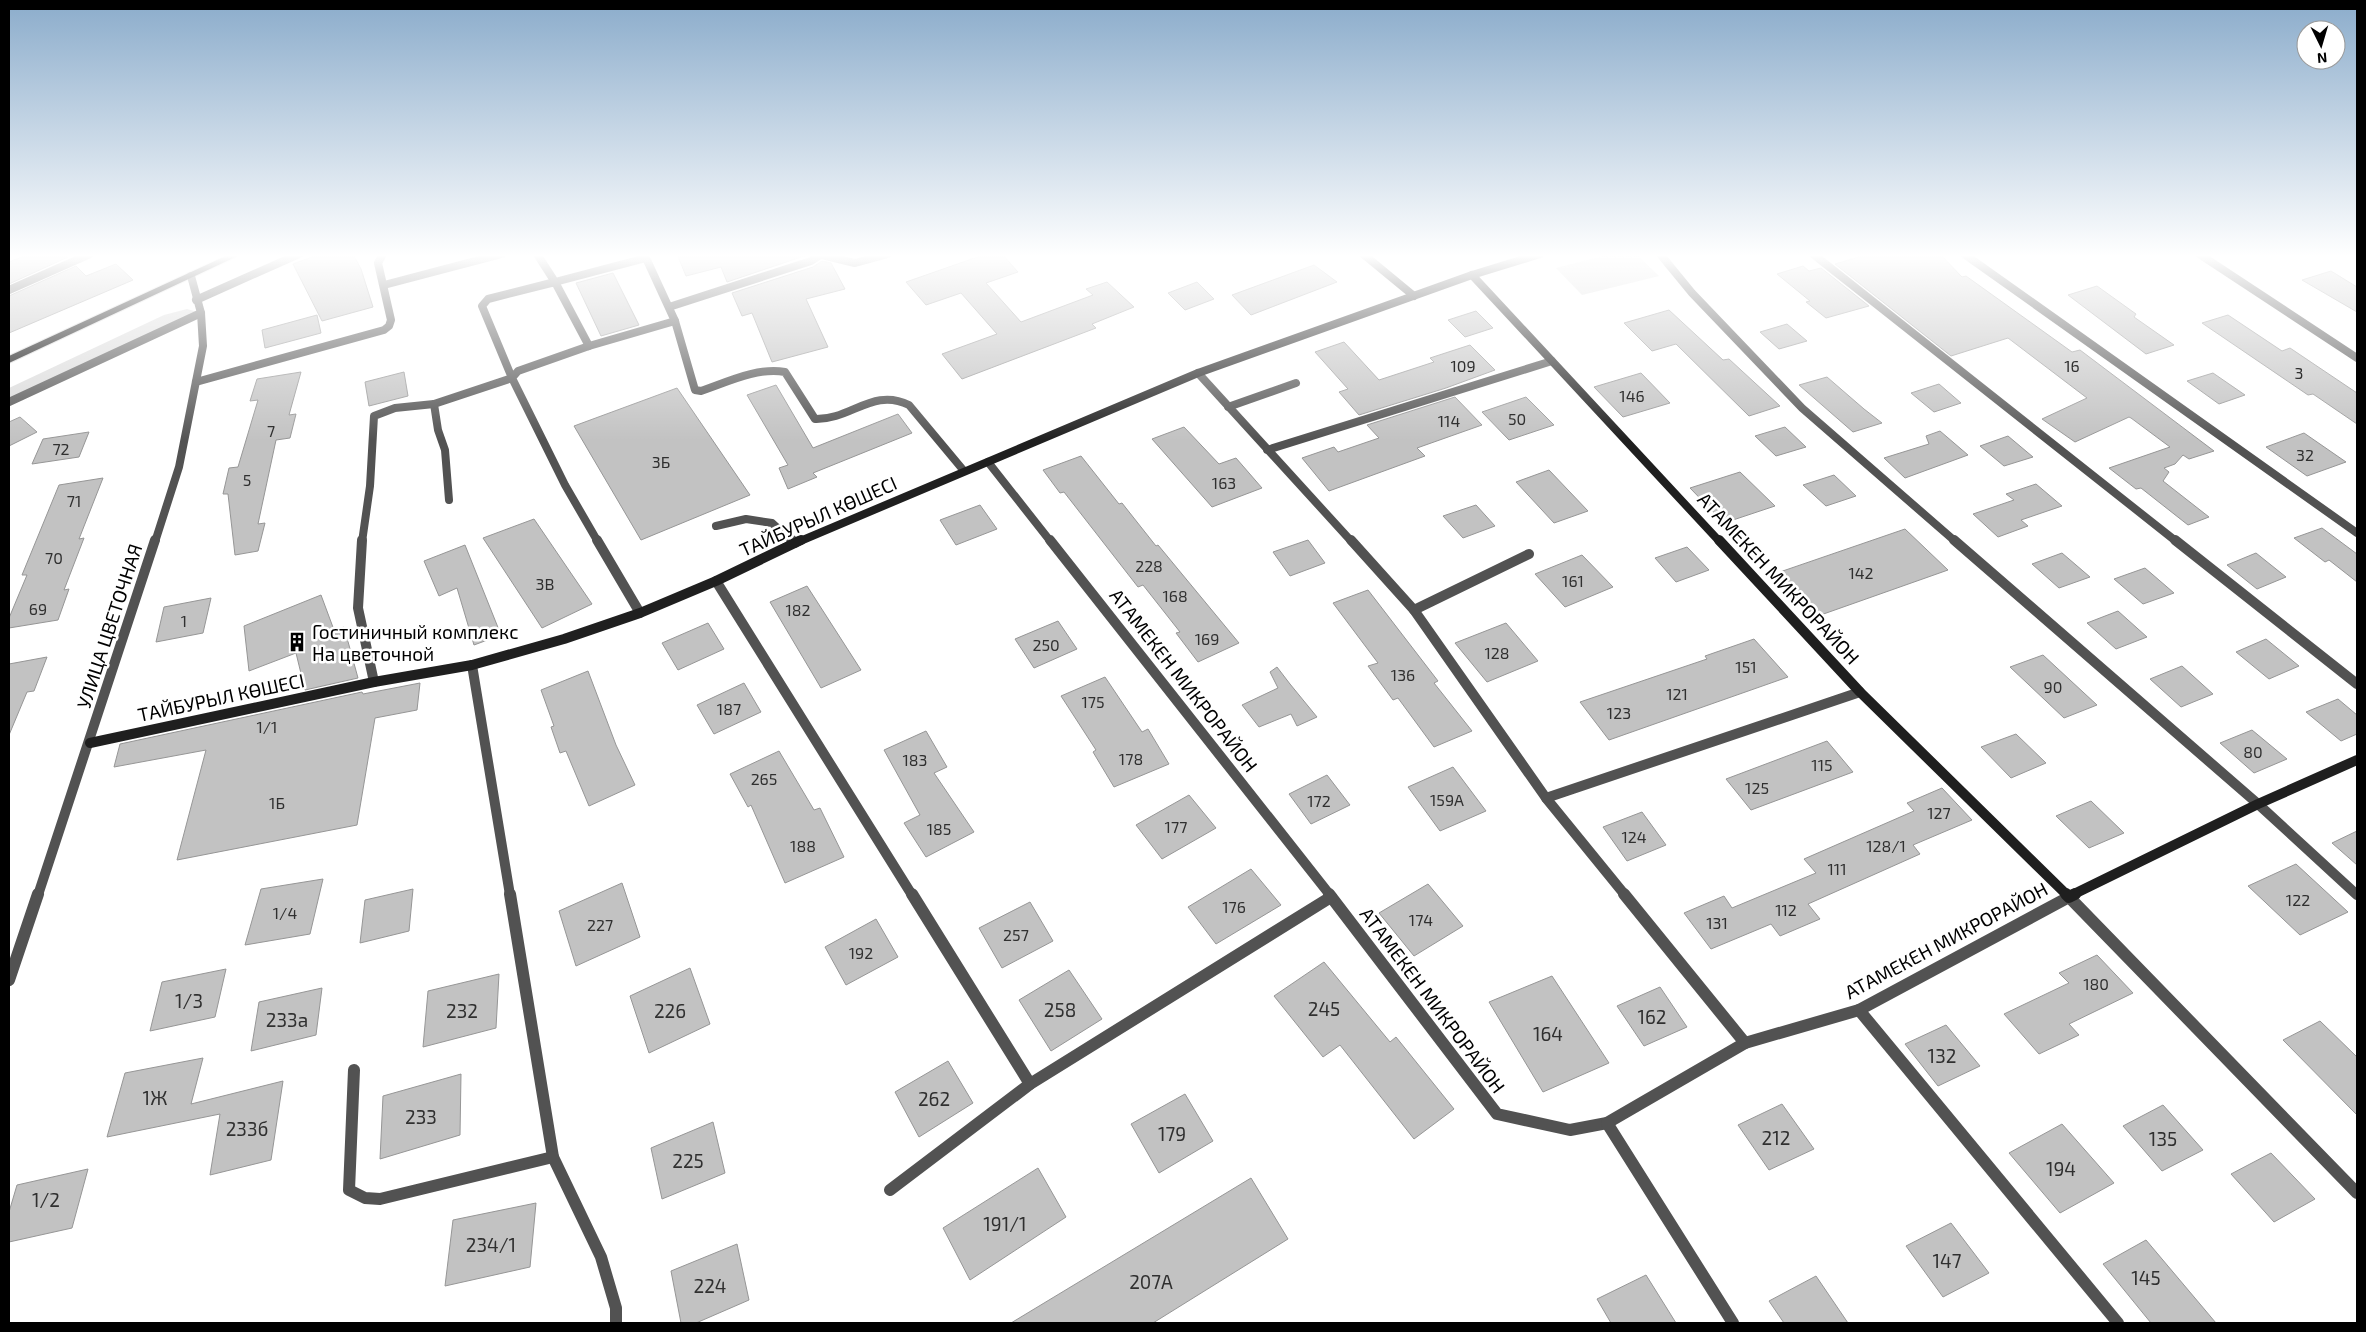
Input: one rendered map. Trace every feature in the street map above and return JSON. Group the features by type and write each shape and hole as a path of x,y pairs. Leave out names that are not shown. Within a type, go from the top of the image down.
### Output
{"main road":[{"path":"9,360 105,316"}],"street":[{"path":"9,402 194,316"},
{"name":"УЛИЦА ЦВЕТОЧНАЯ","path":"9,980 90,743 180,467 203,346 201,316"},
{"path":"196,382 384,330 389,326 390,316"},
{"path":"486,316 512,378 565,486 640,613"},
{"path":"573,316 589,346"},
{"path":"673,316 695,390 701,391 765,372 780,370 785,372 815,419 825,421 835,419 882,397 899,398 909,405 964,472"},
{"name":"ТАЙБУРЫЛ КӨШЕСІ","path":"90,743 374,682 472,665 564,639 640,613 716,581 795,543 1198,373 1357,316"},
{"name":"АТАМЕКЕН МИКРОРАЙОН","path":"1510,316 1860,692 2069,897 2357,1193"},
{"path":"1714,316 1802,408 2258,804 2357,894"},
{"path":"1892,316 2357,684"},
{"path":"2052,316 2357,533"},
{"path":"2293,316 2357,358"},
{"path":"374,682 358,608 360,556 370,486 372,424 374,416 409,406 434,404 512,378 518,371 589,346 675,321"},
{"path":"1267,450 1552,361"},
{"path":"1198,373 1414,610 1546,798 1745,1043"},
{"path":"1228,406 1296,383"},
{"path":"434,404 434,412 445,450 449,500"},
{"name":"АТАМЕКЕН МИКРОРАЙОН","path":"988,462 1331,897 1497,1114 1570,1130 1606,1123 1745,1043 1859,1010 2069,897 2258,804 2357,760"},
{"path":"716,526 746,519 772,523 795,543"},
{"path":"1414,610 1529,554"},
{"path":"716,581 1030,1084"},
{"path":"472,665 553,1157 601,1257 616,1308 616,1323"},
{"path":"1546,798 1860,692"},
{"path":"890,1190 1030,1084 1331,897"},
{"path":"1859,1010 2118,1323"},
{"path":"354,1070 349,1190 365,1198 380,1199 553,1157"},
{"path":"1606,1123 1733,1323"}],"shaded area":[{"path":"162,316 194,316 9,402 9,388"}],"building":[{"path":"9,316 48,316 9,333"},
{"path":"317,316 321,333 265,348 262,330"},
{"path":"320,316 340,316 322,321"},
{"path":"592,316 635,316 639,325 601,336"},
{"path":"753,316 814,316 828,347 772,362"},
{"path":"981,316 1016,316 1021,322 1037,316 1111,316 1092,324 1096,328 962,379 942,354 997,334"},
{"path":"1460,316 1481,316 1493,328 1465,337 1448,320"},
{"path":"1648,316 1676,316 1723,360 1729,359 1780,406 1749,416 1676,344 1652,351 1624,323"},
{"path":"1901,316 2022,316 2072,352 2080,350 2214,451 2189,459 2183,455 2175,464 2164,468 2169,472 2163,481 2209,517 2188,525 2141,488 2136,489 2109,468 2170,447 2131,418 2129,417 2075,442 2042,419 2087,398 2008,338 1951,356"},
{"path":"2096,316 2135,316 2174,345 2146,354"},
{"path":"2230,316 2282,351 2290,348 2357,393 2357,424 2313,394 2308,395 2202,323"},
{"path":"1787,324 1807,341 1779,349 1760,332"},
{"path":"1344,342 1379,380 1434,362 1430,358 1470,345 1495,370 1446,388 1359,415 1339,392 1348,389 1315,352"},
{"path":"301,372 289,415 296,414 290,438 276,440 258,524 265,523 258,551 235,555 228,494 223,494 229,468 238,467 258,400 250,401 257,379"},
{"path":"404,372 408,396 369,406 365,382"},
{"path":"1641,373 1670,403 1623,417 1594,387"},
{"path":"2213,373 2245,395 2219,404 2187,381"},
{"path":"1827,377 1882,423 1853,432 1799,385"},
{"path":"1939,384 1961,403 1934,412 1911,393"},
{"path":"776,385 813,448 898,414 912,433 813,473 817,477 788,489 779,468 788,465 747,395"},
{"path":"677,388 750,495 641,540 574,426"},
{"path":"1455,397 1482,425 1417,448 1425,456 1329,491 1302,458 1334,447 1338,452 1379,438 1367,425"},
{"path":"1526,397 1554,425 1509,440 1482,412"},
{"path":"20,417 37,432 9,446 9,422"},
{"path":"1184,427 1219,464 1236,458 1262,488 1212,507 1152,439"},
{"path":"1785,427 1806,447 1776,456 1755,436"},
{"path":"1940,431 1968,455 1905,478 1884,458 1929,444 1926,436"},
{"path":"89,432 79,457 32,464 43,439"},
{"path":"2304,433 2346,462 2307,476 2266,447"},
{"path":"2008,436 2033,457 2004,466 1980,446"},
{"path":"1081,456 1119,504 1122,503 1239,643 1198,662 1176,633 1180,632 1143,585 1138,587 1064,492 1060,493 1043,470"},
{"path":"1549,470 1588,511 1554,523 1516,482"},
{"path":"1740,472 1775,506 1724,523 1690,488"},
{"path":"1834,475 1856,496 1826,506 1803,485"},
{"path":"103,478 79,539 84,538 64,590 69,589 58,620 9,628 9,618 27,575 22,575 59,485"},
{"path":"2036,484 2062,506 2021,520 2028,526 1998,537 1973,514 2014,500 2006,494"},
{"path":"980,505 997,529 956,545 940,520"},
{"path":"1476,505 1495,526 1463,538 1443,516"},
{"path":"534,519 592,604 542,628 483,538"},
{"path":"2322,528 2357,554 2357,582 2329,560 2325,562 2294,538"},
{"path":"1905,529 1948,570 1815,617 1774,574"},
{"path":"1308,540 1325,563 1290,576 1273,552"},
{"path":"465,545 501,635 474,645 457,588 439,596 424,561"},
{"path":"1687,547 1709,570 1676,582 1655,558"},
{"path":"2062,553 2090,577 2059,588 2032,564"},
{"path":"2256,553 2286,577 2257,589 2227,565"},
{"path":"1582,555 1613,587 1565,607 1535,574"},
{"path":"2145,568 2174,593 2143,604 2114,579"},
{"path":"807,586 861,670 821,688 770,602"},
{"path":"1368,590 1438,681 1434,683 1472,731 1434,747 1398,698 1393,700 1368,666 1378,663 1333,603"},
{"name":"Гостиничный комплекс На цветочной","path":"321,595 334,630 344,627 358,678 305,690 296,653 249,671 244,626"},
{"path":"211,598 203,633 156,642 164,607"},
{"path":"2118,611 2147,637 2116,649 2087,623"},
{"path":"1058,621 1077,649 1034,668 1015,639"},
{"path":"708,623 724,649 678,670 662,643"},
{"path":"1506,623 1538,661 1487,682 1455,643"},
{"path":"1754,639 1788,677 1609,740 1580,702 1707,659 1705,656"},
{"path":"2266,639 2299,666 2269,679 2236,652"},
{"path":"2043,655 2097,705 2064,718 2010,667"},
{"path":"47,657 34,691 27,692 9,735 9,664"},
{"path":"2182,666 2213,694 2181,707 2150,679"},
{"path":"1277,667 1317,717 1297,726 1291,714 1259,727 1242,705 1278,688 1270,672"},
{"path":"588,671 616,745 635,785 589,806 566,751 560,753 551,727 554,726 541,690"},
{"path":"1105,677 1142,732 1148,729 1169,764 1114,787 1093,752 1096,750 1061,696"},
{"path":"420,683 417,710 375,718 357,825 177,860 206,750 114,767 120,744 362,692 363,694"},
{"path":"744,683 761,712 714,734 697,705"},
{"path":"2338,699 2357,715 2357,734 2341,741 2306,712"},
{"path":"2252,730 2287,759 2254,773 2220,743"},
{"path":"926,731 947,767 934,773 974,832 926,857 904,823 920,815 884,750"},
{"path":"2016,734 2046,763 2011,778 1981,747"},
{"path":"1827,741 1853,772 1751,810 1726,779"},
{"path":"779,751 814,810 820,808 844,857 785,883 751,805 748,807 730,774"},
{"path":"1453,767 1486,811 1440,831 1408,787"},
{"path":"1327,775 1350,805 1311,824 1289,794"},
{"path":"1942,788 1972,820 1913,845 1920,854 1808,904 1820,919 1780,936 1771,924 1711,949 1684,913 1724,896 1732,908 1816,873 1804,859 1914,811 1907,803"},
{"path":"1189,795 1216,828 1162,859 1136,825"},
{"path":"2091,801 2124,833 2089,848 2056,816"},
{"path":"1642,812 1666,845 1627,861 1603,827"},
{"path":"2357,831 2357,865 2332,843"},
{"path":"2296,864 2348,912 2300,935 2248,886"},
{"path":"1251,869 1281,905 1216,944 1188,907"},
{"path":"323,879 310,934 245,945 261,889"},
{"path":"622,883 640,937 576,966 559,911"},
{"path":"1428,884 1463,926 1414,956 1379,913"},
{"path":"413,889 409,931 360,943 365,900"},
{"path":"1030,902 1053,941 1002,968 979,928"},
{"path":"876,919 898,957 846,985 825,947"},
{"path":"2097,955 2133,993 2069,1024 2079,1035 2039,1054 2004,1014 2069,983 2059,973"},
{"path":"1324,962 1390,1042 1396,1037 1454,1109 1414,1139 1340,1045 1323,1057 1274,996"},
{"path":"690,968 710,1024 649,1053 630,996"},
{"path":"226,969 215,1017 150,1031 162,982"},
{"path":"1069,970 1102,1019 1051,1051 1019,1000"},
{"path":"499,974 496,1028 423,1047 428,991"},
{"path":"1552,976 1609,1063 1543,1092 1489,1002"},
{"path":"1660,987 1687,1027 1644,1046 1617,1006"},
{"path":"322,988 316,1035 251,1051 259,1002"},
{"path":"2320,1021 2357,1057 2357,1115 2283,1040"},
{"path":"1946,1025 1980,1066 1938,1086 1905,1044"},
{"path":"203,1058 191,1104 283,1081 271,1160 210,1175 220,1114 107,1137 125,1073"},
{"path":"948,1061 973,1103 919,1137 895,1092"},
{"path":"461,1074 460,1135 380,1159 383,1096"},
{"path":"1185,1094 1213,1141 1159,1173 1131,1124"},
{"path":"1782,1104 1814,1149 1769,1170 1738,1125"},
{"path":"2163,1105 2203,1150 2162,1171 2123,1126"},
{"path":"713,1122 725,1173 662,1199 651,1148"},
{"path":"2062,1124 2114,1183 2060,1213 2009,1153"},
{"path":"2271,1153 2315,1199 2274,1222 2231,1174"},
{"path":"1038,1168 1066,1217 970,1280 943,1228"},
{"path":"88,1169 72,1228 9,1242 9,1212 17,1185"},
{"path":"1251,1178 1288,1239 1153,1323 1011,1323"},
{"path":"536,1203 530,1267 445,1286 453,1220"},
{"path":"1951,1223 1989,1273 1943,1297 1906,1246"},
{"path":"2146,1240 2216,1323 2151,1323 2103,1264"},
{"path":"737,1244 749,1300 696,1323 681,1323 671,1271"},
{"path":"1646,1275 1676,1323 1611,1323 1597,1299"},
{"path":"1816,1276 1848,1323 1784,1323 1769,1301"}],"place":[{"name":"Гостиничный комплекс На цветочной","path":"297,642"}]}
